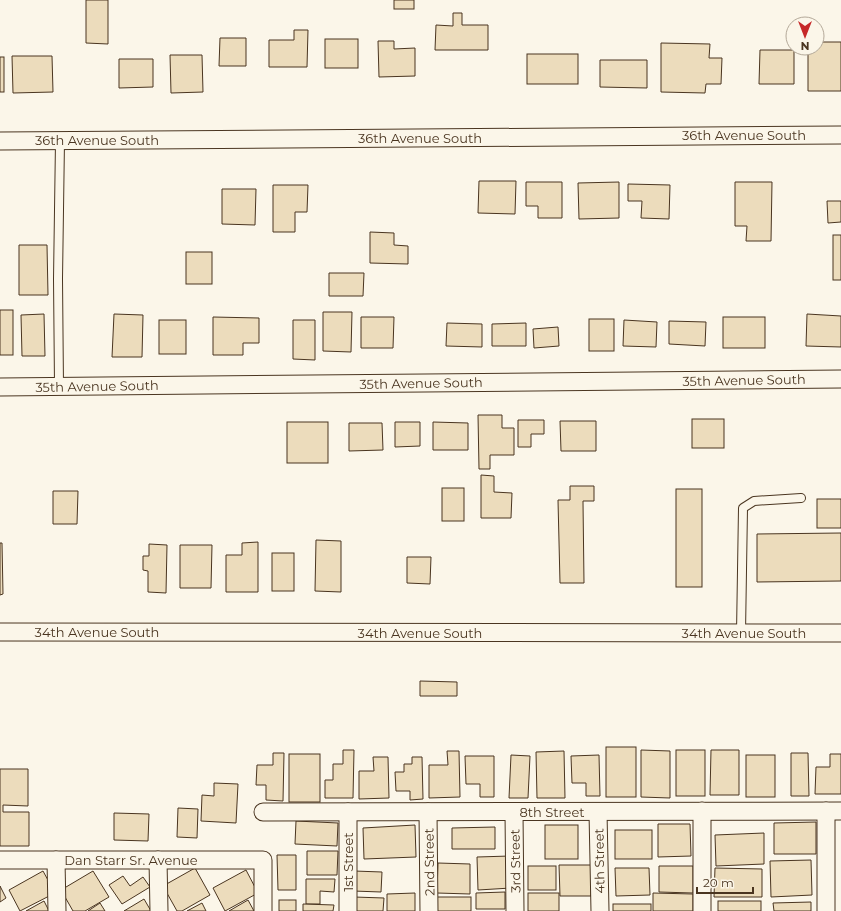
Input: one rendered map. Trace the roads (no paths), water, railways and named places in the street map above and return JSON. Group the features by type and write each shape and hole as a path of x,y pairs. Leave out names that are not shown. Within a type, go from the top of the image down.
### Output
{"street":[{"name":"36th Avenue South","path":"0,141 841,135"},
{"name":"35th Avenue South","path":"0,387 841,379"},
{"name":"34th Avenue South","path":"0,632 841,633"},
{"path":"702,811 702,911"},
{"name":"8th Street","path":"263,812 833,811"},
{"path":"826,911 833,811"},
{"name":"1st Street","path":"348,812 348,911"},
{"name":"2nd Street","path":"428,812 430,911"},
{"name":"3rd Street","path":"514,812 515,911"},
{"name":"4th Street","path":"598,812 600,911"},
{"name":"Dan Starr Sr. Avenue","path":"0,860 263,860 263,911"},
{"path":"56,860 57,911"},
{"path":"158,860 159,911"}],"lane":[{"path":"59,386 58,279 60,141"},
{"path":"741,633 743,508 754,500 801,498"}]}
